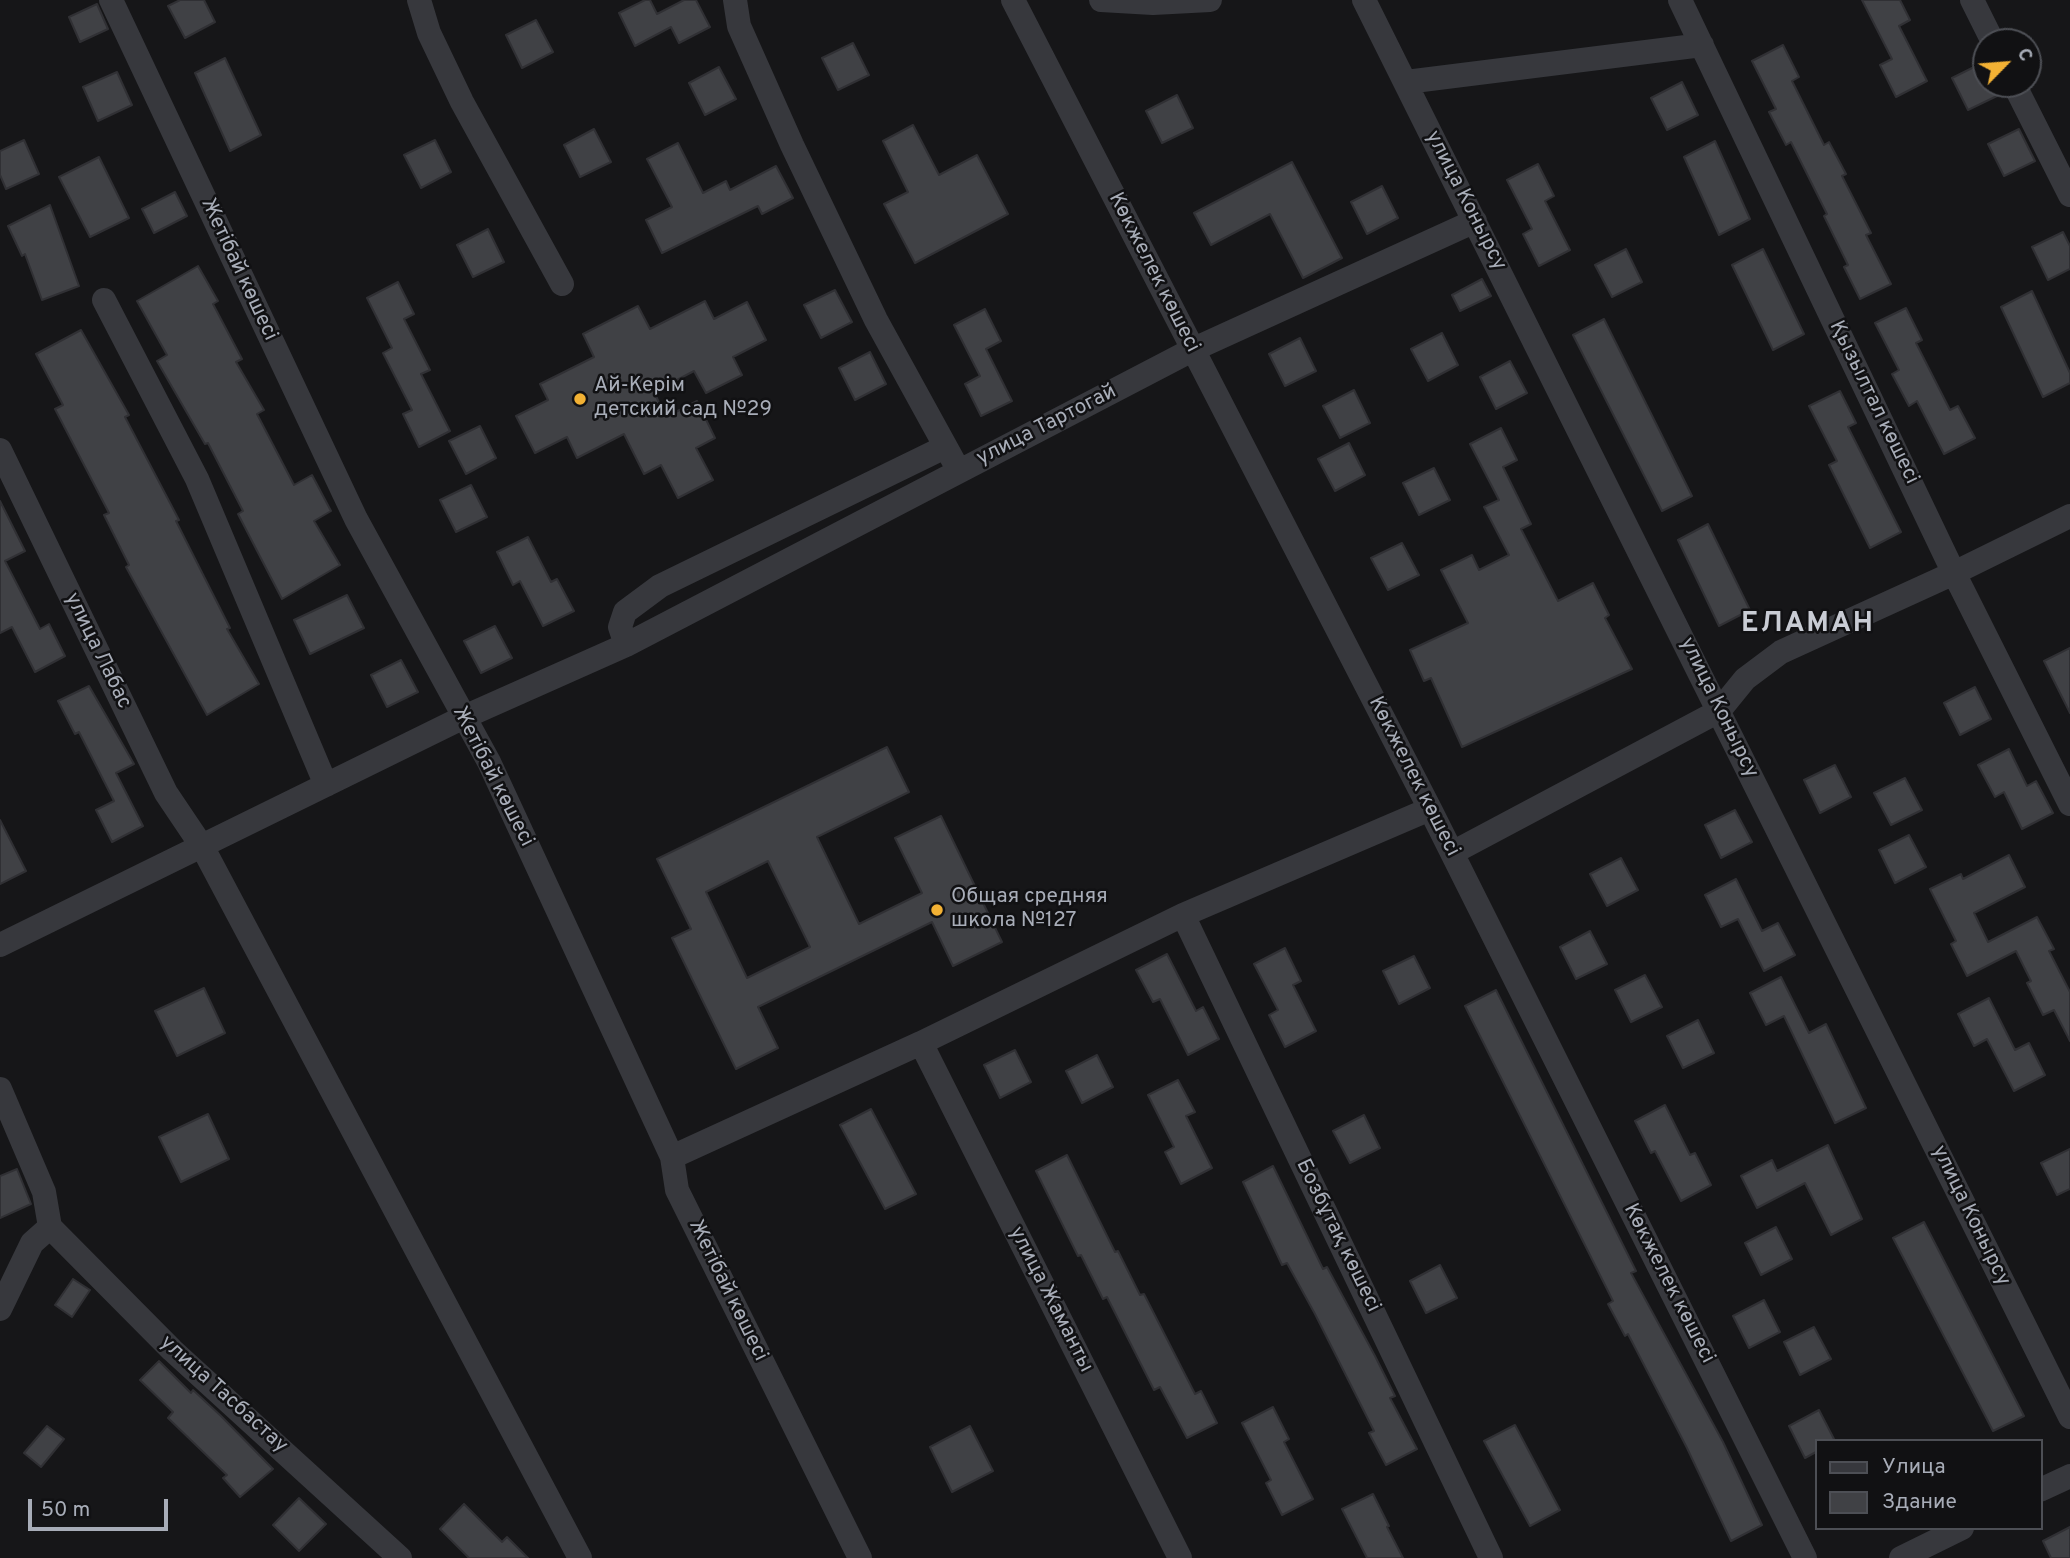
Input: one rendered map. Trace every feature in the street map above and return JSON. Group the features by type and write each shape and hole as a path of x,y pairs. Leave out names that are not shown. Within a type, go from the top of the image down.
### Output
{"street":[{"name":"Жетібай көшесі","path":"111,0 356,519 462,718 489,762 673,1157 677,1190 860,1558"},
{"path":"419,0 429,33 462,102 562,284"},
{"path":"735,0 739,26 792,145 876,320 959,471"},
{"name":"Көкжелек көшесі","path":"1013,0 1430,809 1805,1558"},
{"path":"1101,0 1153,3 1210,0"},
{"name":"улица Конырсу","path":"1364,0 2070,1417"},
{"name":"Қызылтал көшесі","path":"1680,0 1954,573 2070,804"},
{"path":"1972,0 1986,28"},
{"path":"1406,82 1702,45"},
{"path":"2021,98 2070,195"},
{"name":"улица Тартогай","path":"0,945 203,848 462,718 626,645 1192,350 1475,221"},
{"path":"103,300 197,479 326,785"},
{"path":"626,645 620,627 625,612 660,586 945,447"},
{"name":"улица Лабас","path":"0,450 166,793 203,848 580,1558"},
{"path":"1452,853 1719,711 1745,679 1781,652 1954,573 2070,516"},
{"path":"673,1157 921,1042 1183,915 1430,809"},
{"name":"Бозбұтақ көшесі","path":"1183,915 1491,1558"},
{"name":"улица Жаманты","path":"921,1042 1180,1558"},
{"path":"0,1089 44,1192 50,1227 32,1243 0,1309"},
{"name":"улица Тасбастау","path":"50,1227 172,1350 400,1558"},
{"path":"2042,1489 2070,1476"},
{"path":"1901,1558 1958,1530"}],"building":[{"path":"180,0 204,0 215,22 185,38 168,6"},
{"path":"650,0 657,14 684,0 696,0 710,27 679,43 671,27 635,46 619,13"},
{"path":"1862,0 1900,0 1910,20 1899,26 1927,81 1896,97 1880,65 1892,59"},
{"path":"97,4 108,29 80,42 69,17"},
{"path":"536,20 553,52 522,68 506,35"},
{"path":"853,43 869,75 838,90 822,58"},
{"path":"1783,45 1799,77 1792,81 1824,145 1829,142 1846,174 1842,176 1871,233 1866,235 1891,284 1860,299 1844,267 1848,265 1824,216 1827,214 1791,142 1786,145 1769,112 1776,109 1752,61"},
{"path":"225,58 261,135 230,151 195,73"},
{"path":"719,67 736,99 705,115 689,83"},
{"path":"1972,68 1972,98 1993,98 1968,110 1952,78"},
{"path":"117,72 132,105 98,121 83,87"},
{"path":"1682,82 1698,115 1667,130 1651,98"},
{"path":"1177,95 1193,128 1162,143 1146,111"},
{"path":"913,125 939,175 977,155 1008,214 915,263 884,204 908,192 883,141"},
{"path":"594,129 611,162 580,177 564,145"},
{"path":"2019,129 2035,161 2004,176 1988,144"},
{"path":"24,140 39,174 6,189 0,175 0,151"},
{"path":"435,140 451,172 421,188 404,155"},
{"path":"1715,141 1750,219 1719,235 1684,157"},
{"path":"678,143 703,193 726,181 730,190 776,166 793,198 762,214 758,206 662,253 646,220 672,207 647,159"},
{"path":"99,157 129,218 90,237 59,177"},
{"path":"1292,162 1342,258 1303,278 1270,214 1211,245 1194,213"},
{"path":"1538,164 1554,196 1545,201 1570,250 1539,266 1523,234 1532,229 1507,180"},
{"path":"1382,186 1398,218 1367,234 1351,202"},
{"path":"175,192 187,216 154,233 142,209"},
{"path":"50,205 79,286 42,300 25,254 22,256 8,226"},
{"path":"488,229 504,262 473,277 457,245"},
{"path":"2063,232 2070,246 2070,269 2048,280 2032,247"},
{"path":"1626,249 1642,282 1612,297 1595,265"},
{"path":"1763,249 1804,334 1773,350 1732,265"},
{"path":"198,266 218,301 213,304 242,359 236,362 264,410 257,414 294,485 312,475 331,511 314,521 340,565 282,599 238,514 243,511 208,443 205,444 157,361 167,355 137,301"},
{"path":"1482,279 1491,296 1460,311 1452,295"},
{"path":"398,282 414,314 404,319 430,370 421,374 450,431 419,447 403,414 412,410 383,353 392,348 367,298"},
{"path":"835,290 852,322 821,338 804,305"},
{"path":"2032,291 2070,373 2070,383 2043,397 2001,307"},
{"name":"Ай-Керім детский сад №29","path":"705,301 714,319 747,302 766,340 733,357 742,375 706,393 694,371 654,392 666,417 697,401 715,438 696,448 713,480 678,498 661,465 644,474 624,434 577,458 567,437 535,453 516,416 548,400 540,384 594,357 583,334 638,306 650,329"},
{"path":"1906,308 1922,340 1916,343 1950,410 1958,406 1975,438 1944,454 1917,401 1909,406 1892,374 1899,370 1875,323"},
{"path":"985,309 1001,341 986,349 1012,401 981,416 965,384 980,376 954,325"},
{"path":"1604,319 1692,496 1662,511 1573,335"},
{"path":"81,330 129,415 125,417 179,520 176,521 230,628 227,629 259,684 207,715 126,567 129,565 104,515 109,513 55,409 63,405 36,354"},
{"path":"1442,333 1458,365 1428,381 1411,349"},
{"path":"1300,338 1316,371 1285,386 1269,354"},
{"path":"870,352 886,384 855,400 839,368"},
{"path":"1510,361 1527,393 1496,409 1480,377"},
{"path":"1354,390 1370,423 1340,438 1323,406"},
{"path":"1840,391 1856,423 1848,427 1901,532 1870,548 1829,465 1837,461 1809,406"},
{"path":"480,426 496,458 466,474 449,441"},
{"path":"1501,428 1517,460 1503,467 1531,524 1521,529 1558,601 1593,583 1609,615 1605,618 1632,669 1462,747 1431,678 1424,681 1410,650 1468,623 1441,570 1472,555 1479,570 1509,555 1484,507 1499,500 1470,444"},
{"path":"1349,443 1365,475 1335,491 1318,459"},
{"path":"1434,468 1450,500 1419,515 1403,483"},
{"path":"471,485 487,517 456,532 440,500"},
{"path":"0,501 25,551 5,561 40,629 49,624 65,656 35,672 12,627 0,633"},
{"path":"1708,524 1750,610 1719,626 1678,540"},
{"path":"528,537 551,582 557,579 574,611 543,626 520,581 513,585 497,552"},
{"path":"1402,543 1419,575 1388,590 1371,558"},
{"path":"347,595 364,628 310,654 294,620"},
{"path":"495,626 512,658 481,673 464,641"},
{"path":"2070,648 2070,713 2044,661"},
{"path":"401,660 418,692 387,707 371,675"},
{"path":"89,686 134,764 116,773 143,826 112,842 96,810 114,801 79,732 75,734 58,701"},
{"path":"1975,687 1991,719 1960,735 1944,703"},
{"name":"Общая средняя школа №127","path":"887,747 909,792 817,837 859,924 922,893 895,838 941,816 1002,942 953,966 932,922 758,1007 778,1048 736,1069 672,938 691,929 657,859","holes":["768,861 810,947 747,978 706,892"]},
{"path":"2009,749 2027,786 2036,781 2053,813 2022,829 2004,792 1995,797 1978,765"},
{"path":"1835,765 1851,797 1820,813 1804,780"},
{"path":"1905,778 1922,810 1891,825 1874,793"},
{"path":"1735,810 1752,842 1721,858 1705,825"},
{"path":"0,820 26,871 0,884"},
{"path":"1909,835 1926,867 1895,883 1879,850"},
{"path":"2009,855 2025,887 1974,913 1988,942 2037,917 2054,949 2049,951 2070,992 2070,1041 2054,1010 2043,1015 2027,983 2031,981 2016,951 1967,976 1951,944 1956,941 1930,889 1961,874 1963,879"},
{"path":"1621,858 1638,890 1607,906 1590,874"},
{"path":"1736,879 1762,931 1778,923 1795,955 1764,971 1738,919 1721,927 1705,895"},
{"path":"1590,931 1607,964 1576,979 1560,947"},
{"path":"1285,948 1301,981 1293,985 1316,1031 1285,1047 1269,1015 1278,1010 1254,964"},
{"path":"1167,954 1196,1011 1203,1007 1219,1039 1188,1055 1160,999 1153,1002 1136,970"},
{"path":"1414,956 1430,988 1399,1004 1383,971"},
{"path":"1645,975 1662,1007 1631,1022 1615,990"},
{"path":"1781,977 1809,1033 1826,1024 1866,1108 1835,1123 1784,1016 1766,1025 1750,993"},
{"path":"204,988 225,1033 177,1056 155,1011"},
{"path":"1496,990 1636,1271 1631,1273 1723,1442 1762,1525 1731,1541 1628,1334 1625,1336 1608,1304 1613,1301 1465,1006"},
{"path":"1989,998 2015,1050 2029,1043 2045,1075 2014,1091 1987,1039 1974,1046 1958,1014"},
{"path":"1698,1020 1714,1053 1683,1068 1667,1036"},
{"path":"1015,1050 1031,1082 1000,1098 984,1065"},
{"path":"1097,1055 1113,1087 1082,1103 1066,1071"},
{"path":"1178,1080 1195,1112 1186,1116 1212,1168 1181,1184 1165,1152 1174,1147 1148,1095"},
{"path":"1665,1105 1690,1155 1695,1153 1711,1185 1681,1201 1655,1151 1651,1153 1635,1121"},
{"path":"871,1109 916,1194 885,1209 840,1125"},
{"path":"208,1114 229,1159 181,1182 159,1137"},
{"path":"1364,1115 1380,1148 1350,1163 1333,1131"},
{"path":"1828,1145 1862,1219 1831,1235 1805,1183 1757,1208 1741,1176 1772,1160 1777,1171"},
{"path":"2070,1149 2070,1189 2057,1195 2041,1163"},
{"path":"1067,1155 1115,1252 1118,1251 1140,1295 1144,1294 1195,1394 1201,1391 1217,1423 1187,1438 1160,1387 1154,1390 1107,1297 1103,1299 1081,1255 1078,1256 1036,1171"},
{"path":"1273,1166 1323,1269 1327,1267 1375,1356 1395,1396 1390,1398 1417,1449 1386,1465 1369,1433 1374,1431 1315,1314 1287,1263 1282,1265 1243,1182"},
{"path":"17,1169 31,1204 0,1218 0,1176"},
{"path":"1924,1222 2024,1416 1993,1431 1893,1238"},
{"path":"1776,1227 1792,1259 1761,1275 1745,1243"},
{"path":"1440,1265 1457,1298 1426,1313 1410,1281"},
{"path":"73,1279 90,1290 72,1317 55,1305"},
{"path":"1764,1300 1780,1332 1749,1348 1733,1316"},
{"path":"1814,1327 1831,1359 1800,1375 1784,1342"},
{"path":"159,1361 191,1393 193,1390 221,1416 273,1469 240,1497 223,1478 227,1475 168,1418 173,1412 140,1380"},
{"path":"1273,1407 1289,1439 1284,1442 1313,1499 1282,1515 1266,1483 1271,1480 1242,1423"},
{"path":"1819,1410 1834,1439 1814,1439 1814,1453 1805,1458 1789,1426"},
{"path":"1515,1425 1560,1510 1530,1526 1484,1441"},
{"path":"47,1426 64,1439 41,1467 24,1453"},
{"path":"970,1426 993,1471 952,1492 930,1447"},
{"path":"1373,1494 1403,1558 1367,1558 1342,1509"},
{"path":"299,1498 326,1524 299,1551 273,1525"},
{"path":"464,1504 502,1542 507,1537 528,1558 469,1558 440,1529"},
{"path":"2070,1527 2070,1558 2051,1558 2043,1541"}],"place":[{"name":"Ай-Керім детский сад №29","path":"580,399"},
{"name":"Общая средняя школа №127","path":"937,910"}],"district":[{"name":"ЕЛАМАН","path":"1808,625"}]}
